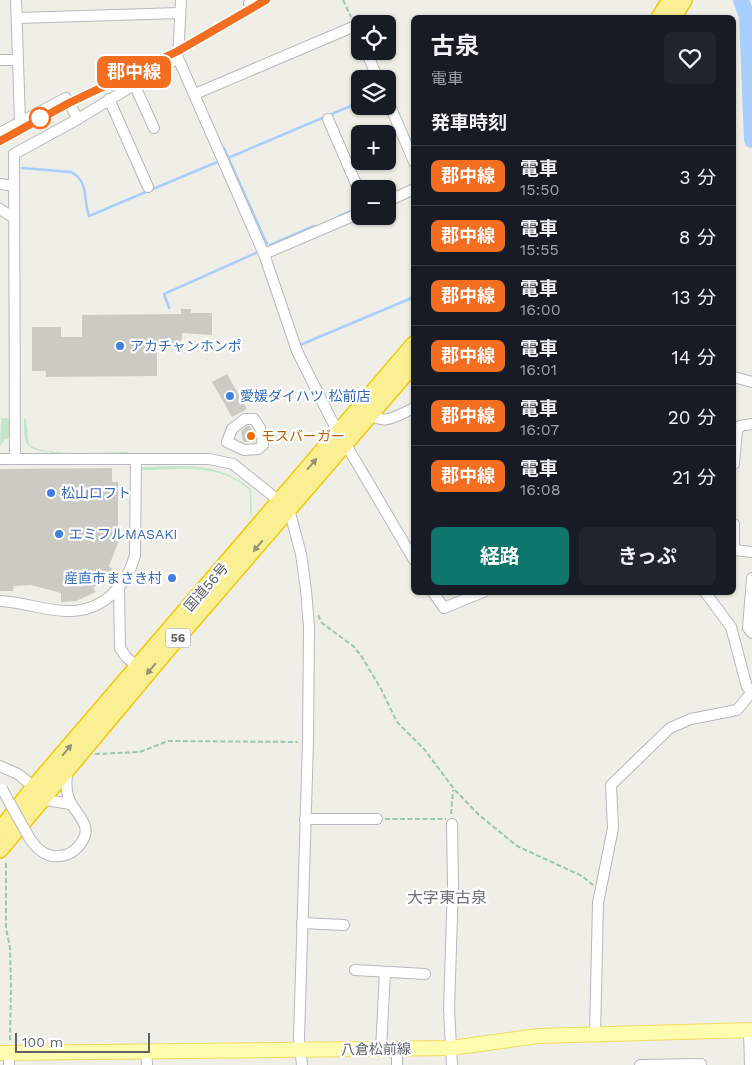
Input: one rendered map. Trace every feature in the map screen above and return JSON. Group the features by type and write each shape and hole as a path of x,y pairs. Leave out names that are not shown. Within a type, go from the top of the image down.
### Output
{"highway":[{"path":"661,15 670,0"},
{"path":"675,15 684,0"},
{"name":"国道56号","path":"366,411 411,348"},
{"name":"国道56号","path":"3,856 32,808 68,768 342,438 366,411 411,367"},
{"name":"国道56号","path":"0,830 34,787 138,666 285,505"}],"main road":[{"name":"八倉松前線","path":"6,1057 146,1059 300,1050 451,1048 538,1036 751,1030"}],"street":[{"path":"16,0 20,122"},
{"path":"180,0 178,58 264,254 297,351 342,438 411,555"},
{"path":"17,18 180,13"},
{"path":"195,94 351,28"},
{"path":"15,459 14,154 78,119 178,58"},
{"path":"0,60 18,60"},
{"path":"134,84 154,128"},
{"path":"0,133 66,98 78,119"},
{"path":"109,99 148,187"},
{"path":"394,115 411,155"},
{"path":"328,119 354,180"},
{"path":"0,184 14,186"},
{"path":"396,197 411,190"},
{"path":"0,209 14,218"},
{"path":"264,254 351,216"},
{"path":"736,378 752,382"},
{"path":"366,411 380,420 386,420 411,409"},
{"path":"736,430 740,426 752,424"},
{"path":"0,601 23,603 61,611 79,610 102,602 119,588 132,567 135,555 136,459"},
{"path":"0,460 203,459 232,464 285,505 301,554 309,627 308,742 298,1039 302,1065"},
{"path":"736,550 752,552"},
{"path":"752,578 748,628 752,633"},
{"path":"119,588 120,648 126,657 138,666"},
{"path":"435,595 444,608 476,595"},
{"path":"595,1035 599,889 613,828 611,785 670,728 691,719 737,710 752,692 747,687 731,627 707,595"},
{"path":"1,766 18,774 34,787"},
{"path":"1,788 30,839 41,851 51,856 62,856 73,852 82,843 85,827 82,818 70,804 67,790 68,768"},
{"path":"32,808 46,800 70,804"},
{"path":"305,819 377,819"},
{"path":"452,824 454,884 449,986 452,1065"},
{"path":"302,923 344,925"},
{"path":"355,970 425,974"},
{"path":"381,1049 385,972"},
{"path":"750,1065 751,1030"},
{"path":"397,1048 397,1065"},
{"path":"640,1065 701,1064"}],"path":[{"path":"343,0 351,17"},
{"path":"315,609 322,623 353,646 362,657 381,689 397,722 424,749 454,789 479,815 517,846 582,876 599,889"},
{"path":"95,754 140,752 168,741 308,742"},
{"path":"377,819 450,819 451,794 454,789"},
{"path":"3,856 6,928 10,948 12,984 6,1057"}],"green space":[{"path":"1,418 11,418 11,438 5,439 0,446"},
{"path":"24,419 26,419 29,445 38,449 90,453 128,452 128,454 52,454 35,450 27,444 25,440"},
{"path":"141,467 199,467 225,473 238,480 251,489 252,516 250,514 250,490 238,481 225,475 212,471 185,469 141,470"}],"building":[{"path":"181,309 191,309 191,313 212,313 212,335 182,333 182,339 175,347 157,347 157,376 46,377 46,371 32,371 32,327 61,327 61,337 82,337 82,315 181,314"},
{"name":"愛媛ダイハツ 松前店","path":"227,374 247,409 232,417 212,382"},
{"path":"250,426 253,431 255,442 243,442 241,431"},
{"name":"エミフルMASAKI","path":"112,468 112,482 118,482 118,543 109,566 113,570 93,588 96,592 76,601 61,602 61,593 31,585 14,586 13,591 0,591 0,469"}],"waterway":[{"path":"741,0 747,17 752,140"},
{"path":"228,158 351,106"},
{"path":"224,148 267,244"},
{"path":"22,168 71,172 77,176 81,180 85,191 89,216 217,162"},
{"path":"339,216 351,211"},
{"path":"270,245 314,226"},
{"path":"169,308 164,294 256,253"},
{"path":"299,343 300,345 411,298"}],"railway":[{"path":"0,141 69,103 178,51 266,0"}],"train":[{"name":"郡中線","path":"0,141 69,103 178,51 266,0"}],"place":[{"name":"アカチャンホンポ","path":"120,346"},
{"name":"愛媛ダイハツ 松前店","path":"230,396"},
{"name":"モスバーガー","path":"251,436"},
{"name":"松山ロフト","path":"51,493"},
{"name":"エミフルMASAKI","path":"59,534"},
{"name":"産直市まさき村","path":"172,578"}],"district":[{"name":"大字東古泉","path":"447,897"}]}
